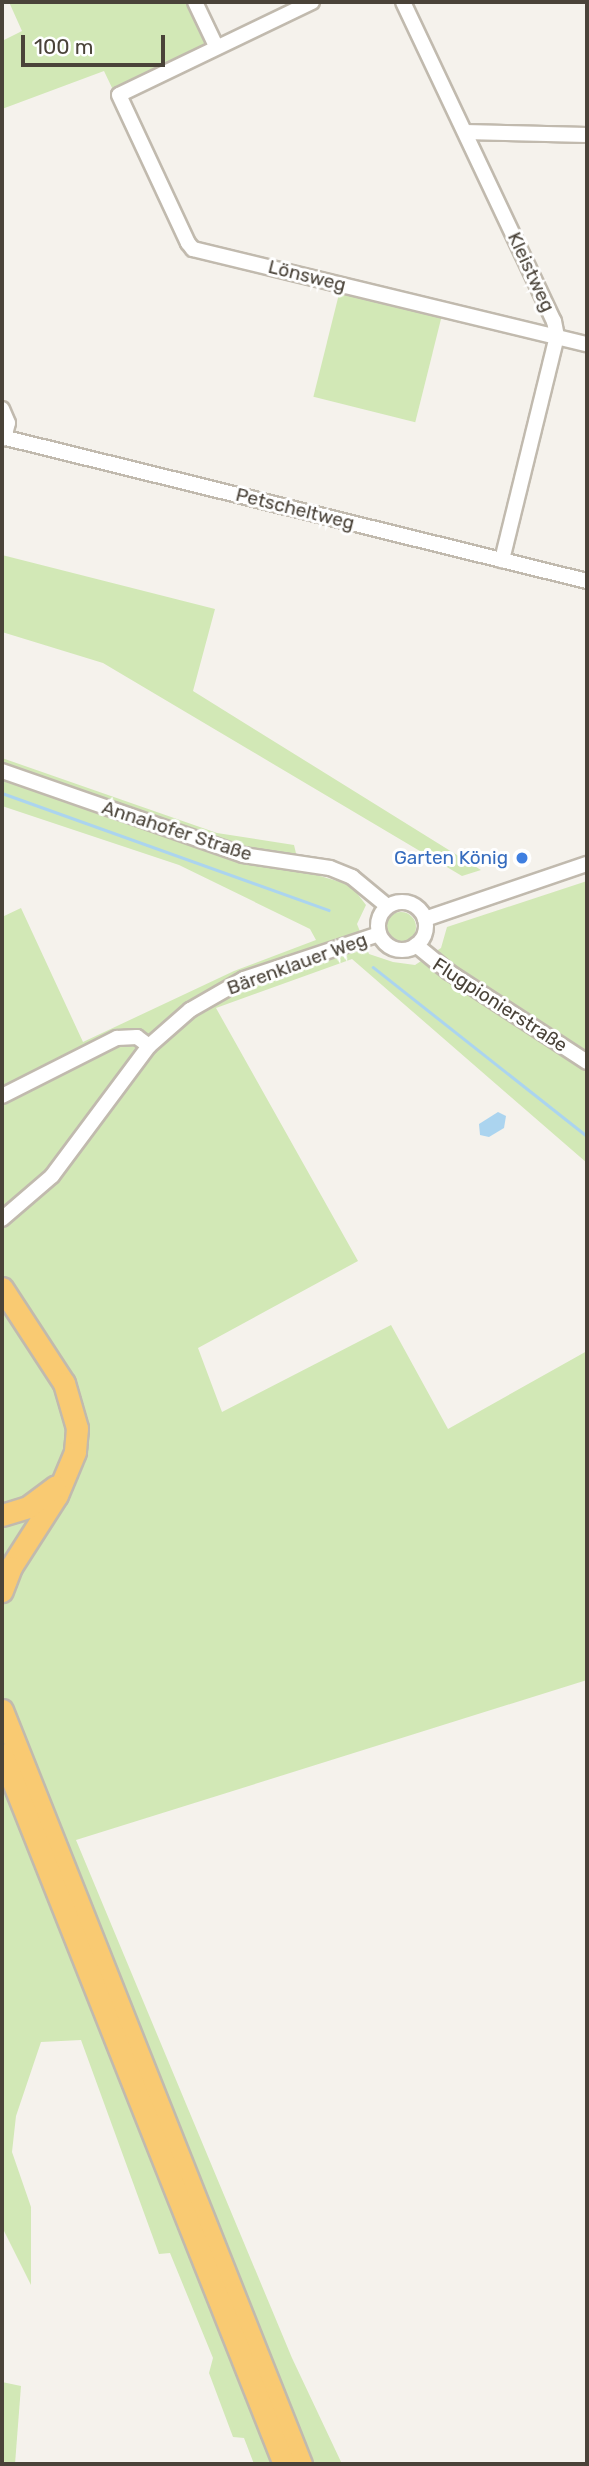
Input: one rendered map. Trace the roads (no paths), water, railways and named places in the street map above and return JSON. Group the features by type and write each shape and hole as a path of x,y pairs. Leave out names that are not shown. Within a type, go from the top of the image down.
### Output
{"highway":[{"path":"2,1287 64,1383 74,1408 75,1452 64,1478 11,1567 2,1591"},
{"path":"2,1515 28,1507 64,1478"},
{"path":"2,1692 4,1716 302,2464"},
{"path":"2,1754 284,2464"}],"street":[{"path":"195,2 216,46 312,2"},
{"name":"Kleistweg","path":"402,2 554,321 557,337 502,560"},
{"name":"Lönsweg","path":"216,46 119,95 193,249 587,344"},
{"path":"465,132 587,135"},
{"path":"2,409 8,423 3,437"},
{"name":"Petscheltweg","path":"3,437 587,581"},
{"name":"Annahofer Straße","path":"2,772 243,855 330,869 352,877 387,906"},
{"path":"425,919 587,864"},
{"path":"408,902 425,919 424,934 416,945 395,949 379,933 378,919 387,906 408,902"},
{"name":"Bärenklauer Weg","path":"2,1219 52,1176 149,1046 190,1010 233,985 379,933"},
{"name":"Flugpionierstraße","path":"416,945 449,972 587,1062"},
{"path":"2,1096 117,1038 137,1037 149,1046"}],"water":[{"path":"498,1112 506,1116 504,1128 489,1137 480,1135 479,1124"}],"waterway":[{"path":"2,793 329,910"},
{"path":"373,967 587,1136"}],"place":[{"name":"Garten König","path":"522,858"}]}
